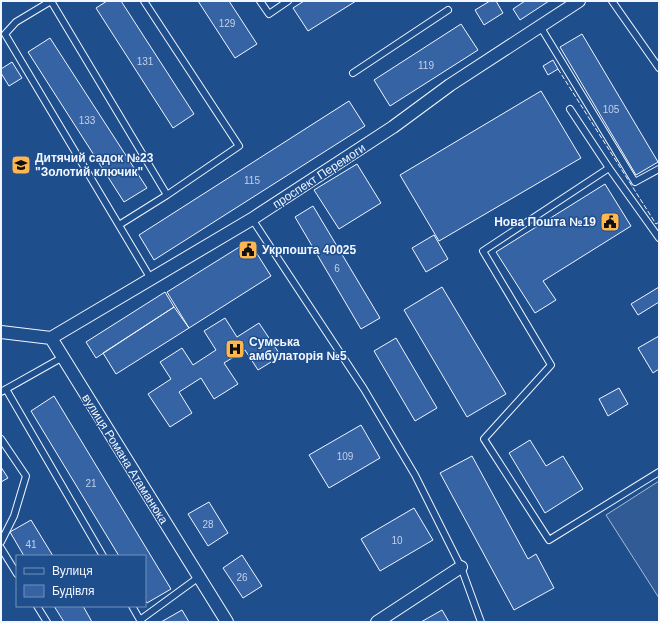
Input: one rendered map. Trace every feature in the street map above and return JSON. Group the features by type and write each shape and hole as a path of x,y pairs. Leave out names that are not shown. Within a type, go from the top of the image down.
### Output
{"street":[{"name":"проспект Перемоги","path":"51,338 252,219 393,127 450,85 579,1"},
{"path":"2,333 51,338"},
{"name":"вулиця Романа Атаманюка","path":"51,338 227,622"},
{"path":"377,622 461,567"}],"lane":[{"path":"151,279 5,34 16,22 51,1 167,195"},
{"path":"119,225 167,195 239,146 144,1"},
{"path":"260,1 269,14 288,1"},
{"path":"612,1 659,68"},
{"path":"352,73 448,10"},
{"path":"540,26 635,182 659,169"},
{"path":"570,109 609,168 659,238"},
{"path":"609,168 483,251 550,365 484,439 549,540 659,472"},
{"path":"252,219 364,389 415,475 461,567 481,622"},
{"path":"63,357 3,391 102,555"},
{"path":"1,439 26,476 14,516 1,542"},
{"path":"1,548 16,572"},
{"path":"133,607 140,620 199,577"},
{"path":"38,607 47,622"}],"shaded area":[{"path":"659,481 659,598 606,515"}],"building":[{"path":"107,1 121,1 194,114 173,128 96,8"},
{"path":"198,1 229,1 257,44 235,58"},
{"path":"304,1 356,1 308,31 293,8"},
{"path":"490,1 496,1 503,13 484,25 475,10"},
{"path":"525,1 549,1 520,20 513,9"},
{"path":"461,24 478,50 390,106 374,80"},
{"path":"582,34 658,162 636,175 560,47"},
{"path":"50,38 147,188 124,202 28,52"},
{"path":"553,60 558,69 548,75 543,66"},
{"path":"12,62 22,78 9,86 1,73 1,69"},
{"path":"541,91 581,158 439,241 400,175"},
{"path":"349,101 365,126 154,260 139,235"},
{"path":"357,164 381,203 339,229 314,190"},
{"path":"605,184 631,226 543,281 556,300 535,313 496,252"},
{"path":"313,206 380,318 361,329 295,217"},
{"path":"434,235 448,259 426,272 412,248"},
{"path":"249,241 271,276 189,328 167,292"},
{"path":"442,287 506,394 467,417 404,310"},
{"path":"659,287 659,302 638,315 631,304"},
{"path":"165,292 174,307 96,358 86,342"},
{"path":"174,307 189,328 116,374 103,353"},
{"path":"225,318 237,337 259,323 281,356 258,370 245,350 224,363 238,384 214,399 201,378 179,392 192,413 170,427 148,394 171,379 160,362 182,348 193,365 216,350 204,331"},
{"path":"659,336 659,369 653,373 638,348"},
{"path":"396,338 437,408 415,421 374,351"},
{"path":"619,388 628,404 608,416 599,399"},
{"path":"54,396 171,589 147,603 146,555 118,555 31,411"},
{"path":"361,425 380,458 329,488 309,455"},
{"path":"530,440 546,466 563,456 583,489 545,513 509,453"},
{"path":"472,456 528,559 536,554 554,588 514,610 440,473"},
{"path":"1,467 8,478 1,482"},
{"path":"209,502 228,533 208,546 188,514"},
{"path":"414,508 433,540 380,571 361,539"},
{"path":"31,520 52,555 23,555 10,532"},
{"path":"242,555 262,586 243,598 223,568"},
{"path":"55,607 84,607 92,622 64,622"},
{"path":"182,610 189,622 161,622"},
{"path":"442,610 449,622 421,622"}],"fence":[{"path":"558,69 656,224 659,222"}],"place":[{"name":"Дитячий садок №23 \"Золотий ключик\"","path":"21,165"},
{"name":"Нова Пошта №19","path":"610,222"},
{"name":"Укрпошта 40025","path":"248,250"},
{"name":"Сумська амбулаторія №5","path":"235,349"}]}
